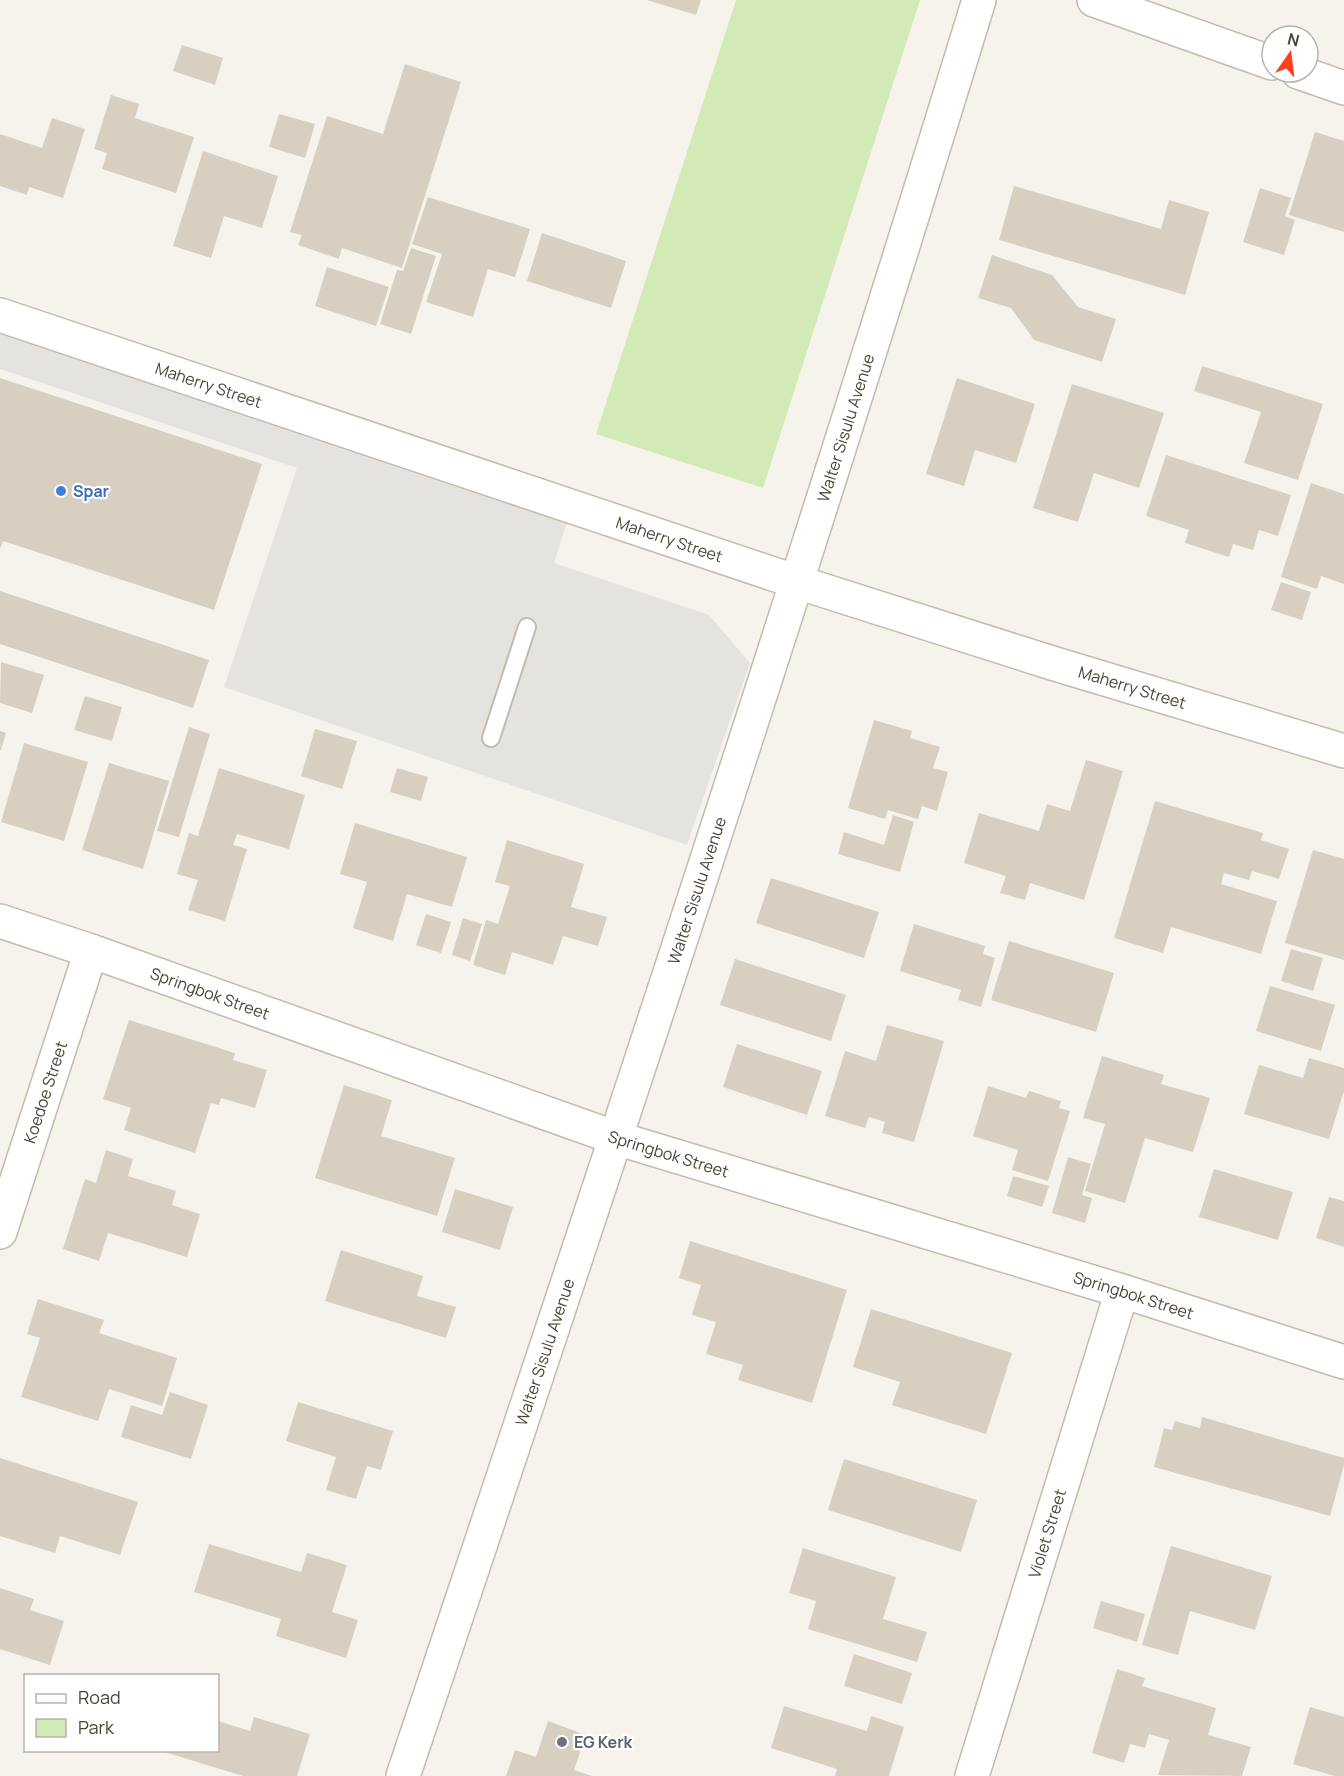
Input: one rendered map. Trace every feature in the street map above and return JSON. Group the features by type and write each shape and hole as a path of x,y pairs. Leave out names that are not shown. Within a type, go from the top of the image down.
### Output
{"street":[{"name":"Walter Sisulu Avenue","path":"403,1776 616,1138 797,582 880,325 980,0"},
{"path":"1094,0 1260,59"},
{"path":"1320,80 1344,88"},
{"name":"Maherry Street","path":"0,315 797,582 1052,663 1344,751"},
{"name":"Springbok Street","path":"0,921 91,951 616,1138 1344,1362"},
{"name":"Koedoe Street","path":"0,1232 91,951"},
{"name":"Violet Street","path":"972,1776 1122,1292"}],"lane":[{"path":"491,738 527,627"}],"green space":[{"path":"736,0 920,0 763,488 596,434"}],"shaded area":[{"path":"0,334 567,522 554,563 709,615 750,663 687,845 224,687 297,468 0,369"}],"building":[{"path":"647,0 701,0 696,15"},
{"path":"182,45 223,58 215,85 173,71"},
{"path":"405,64 461,82 402,268 342,248 339,259 298,245 302,235 290,232 327,116 383,134"},
{"path":"111,95 139,104 135,118 194,137 176,193 102,169 107,153 94,149"},
{"path":"279,114 315,124 305,158 269,147"},
{"path":"52,118 85,129 63,198 29,187 27,195 0,186 0,134 42,148"},
{"path":"1315,132 1344,141 1344,232 1289,215"},
{"path":"203,151 278,176 262,228 224,216 211,258 173,246"},
{"path":"1014,186 1161,229 1169,200 1209,212 1185,295 999,240"},
{"path":"1260,188 1291,198 1285,216 1295,220 1284,255 1243,242"},
{"path":"428,197 530,229 515,277 488,269 473,317 426,302 442,254 412,244"},
{"path":"542,233 626,261 611,308 527,281"},
{"path":"411,248 436,256 411,334 380,324 397,270 403,271"},
{"path":"992,255 1052,275 1078,307 1116,319 1102,362 1034,340 1011,308 978,298"},
{"path":"327,267 389,287 376,326 315,306"},
{"path":"1202,366 1323,404 1298,480 1244,463 1261,412 1194,391"},
{"path":"0,378 262,464 214,610 3,541 0,549"},
{"path":"957,378 1035,404 1016,463 975,450 964,486 926,474"},
{"path":"1072,384 1164,413 1139,488 1094,473 1078,522 1033,508"},
{"path":"1166,455 1291,495 1278,536 1259,530 1253,550 1233,544 1229,557 1185,543 1189,530 1146,516"},
{"path":"1311,483 1344,494 1344,584 1321,576 1317,589 1281,577"},
{"path":"1281,582 1311,592 1302,620 1271,610"},
{"path":"0,591 209,660 193,708 0,644"},
{"path":"1,662 44,675 32,713 0,703"},
{"path":"85,696 122,707 112,741 74,730"},
{"path":"874,720 912,731 910,738 940,747 933,768 948,772 937,811 922,806 918,819 888,810 885,819 848,808"},
{"path":"189,727 210,734 179,837 157,831"},
{"path":"315,729 357,741 342,789 301,776"},
{"path":"0,731 6,733 1,750 0,750"},
{"path":"24,743 88,762 64,841 1,822"},
{"path":"1086,760 1123,771 1084,900 1030,883 1025,900 1000,893 1006,876 964,863 979,813 1039,831 1047,804 1070,811"},
{"path":"109,763 169,781 143,869 82,850"},
{"path":"219,768 305,795 289,849 237,834 233,845 247,849 225,921 188,910 198,880 177,874 189,833 198,836"},
{"path":"397,768 428,777 421,801 390,792"},
{"path":"1155,801 1263,833 1261,840 1289,849 1279,879 1252,871 1249,880 1224,873 1221,884 1277,901 1261,954 1171,927 1163,953 1114,938"},
{"path":"893,815 914,822 900,872 838,854 844,832 884,845"},
{"path":"355,823 467,857 452,907 407,894 393,941 353,928 367,882 340,874"},
{"path":"507,840 584,864 571,907 607,917 598,946 563,936 553,965 512,952 505,975 473,965 486,920 498,924 510,886 495,882"},
{"path":"1313,850 1344,859 1344,960 1285,943"},
{"path":"771,878 879,912 864,958 756,923"},
{"path":"426,914 451,922 441,953 416,945"},
{"path":"463,918 482,924 470,961 452,955"},
{"path":"914,924 985,946 983,954 995,958 981,1007 958,1000 961,990 900,971"},
{"path":"1009,941 1114,973 1096,1032 991,1000"},
{"path":"1291,949 1323,958 1313,991 1281,981"},
{"path":"735,959 846,995 831,1041 720,1005"},
{"path":"1270,986 1335,1005 1321,1051 1256,1031"},
{"path":"129,1020 235,1053 233,1060 267,1070 255,1108 221,1098 219,1105 211,1103 195,1153 124,1130 131,1108 103,1099"},
{"path":"887,1025 944,1041 914,1142 882,1133 885,1122 869,1117 865,1128 825,1116 845,1051 876,1061"},
{"path":"737,1044 822,1071 807,1115 723,1087"},
{"path":"1102,1056 1164,1075 1161,1084 1210,1098 1193,1152 1145,1138 1125,1203 1085,1191 1105,1124 1083,1118"},
{"path":"1309,1058 1344,1068 1344,1091 1329,1139 1244,1114 1259,1065 1303,1078"},
{"path":"344,1085 392,1100 381,1136 455,1158 437,1216 315,1178"},
{"path":"988,1086 1026,1098 1029,1091 1061,1101 1059,1108 1070,1111 1048,1181 1012,1170 1018,1150 973,1136"},
{"path":"106,1150 133,1159 128,1176 176,1191 172,1205 200,1214 187,1257 108,1233 99,1261 63,1249 85,1179 96,1183"},
{"path":"1068,1157 1091,1164 1082,1195 1092,1198 1085,1223 1052,1213"},
{"path":"1214,1169 1293,1192 1278,1240 1199,1217"},
{"path":"1013,1176 1049,1186 1042,1207 1007,1196"},
{"path":"455,1189 513,1207 500,1250 442,1232"},
{"path":"1329,1197 1344,1201 1344,1247 1316,1238"},
{"path":"690,1241 847,1290 812,1403 738,1380 743,1365 706,1354 716,1322 692,1315 701,1285 679,1278"},
{"path":"341,1250 423,1276 417,1296 456,1307 446,1338 325,1301"},
{"path":"38,1299 104,1320 99,1333 177,1358 162,1406 109,1389 98,1421 21,1397 40,1338 27,1334"},
{"path":"871,1309 1012,1353 986,1434 892,1405 900,1382 853,1367"},
{"path":"170,1392 208,1405 191,1459 121,1437 131,1405 162,1415"},
{"path":"298,1402 393,1431 381,1470 367,1466 356,1499 326,1490 336,1457 286,1441"},
{"path":"1202,1417 1344,1458 1330,1516 1154,1467 1164,1428 1172,1430 1175,1421 1200,1428"},
{"path":"0,1458 138,1502 120,1555 60,1536 55,1553 0,1536"},
{"path":"844,1459 977,1500 961,1552 828,1510"},
{"path":"209,1544 301,1572 307,1553 347,1565 332,1612 358,1620 346,1658 276,1636 281,1619 194,1592"},
{"path":"1171,1546 1272,1576 1255,1630 1190,1611 1178,1655 1142,1645"},
{"path":"803,1548 896,1577 883,1619 927,1632 917,1662 808,1629 816,1601 789,1593"},
{"path":"0,1588 34,1599 30,1610 64,1621 50,1665 0,1649"},
{"path":"1101,1601 1145,1614 1137,1642 1093,1628"},
{"path":"854,1654 912,1673 902,1704 844,1686"},
{"path":"1117,1669 1145,1678 1142,1686 1216,1708 1208,1735 1251,1747 1242,1776 1158,1775 1169,1740 1149,1734 1145,1748 1130,1744 1124,1763 1092,1753"},
{"path":"784,1706 867,1731 871,1716 904,1727 889,1776 835,1776 837,1769 771,1748"},
{"path":"1310,1707 1344,1717 1344,1776 1335,1776 1293,1764"},
{"path":"254,1717 310,1734 297,1776 243,1776 164,1752 219,1752 219,1721 250,1731"},
{"name":"EG Kerk","path":"548,1721 586,1735 574,1770 592,1776 506,1776 515,1750 536,1757"}],"place":[{"name":"Spar","path":"61,491"},
{"name":"EG Kerk","path":"562,1742"}]}
